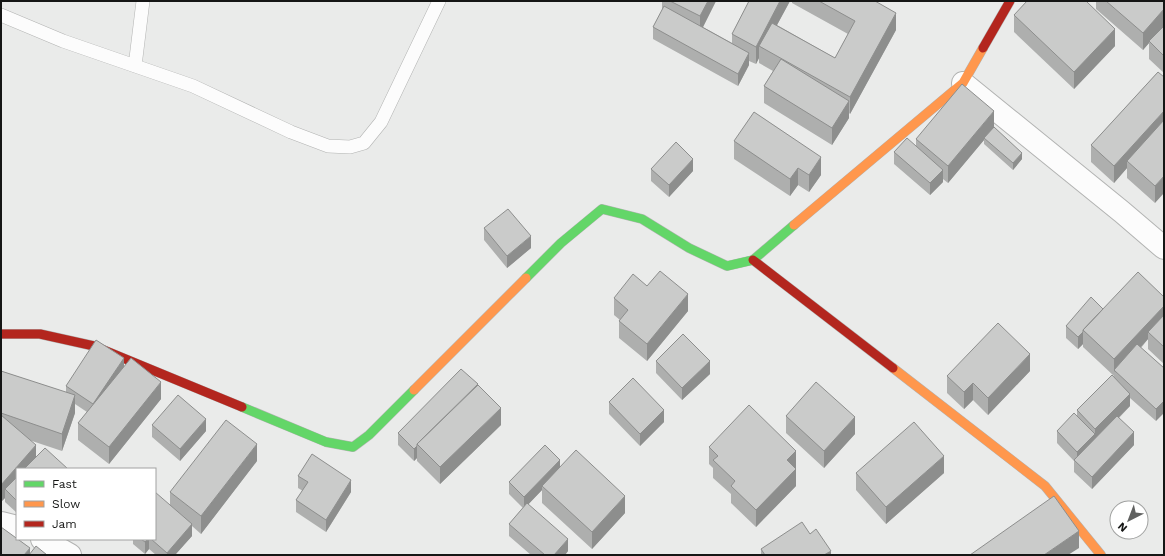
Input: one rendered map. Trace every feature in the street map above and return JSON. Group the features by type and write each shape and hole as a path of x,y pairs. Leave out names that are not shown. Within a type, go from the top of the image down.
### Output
{"street":[{"path":"1,334 40,334 94,346 326,442 352,447 369,435 561,243 602,209 642,219 689,248 727,266 753,260 963,83 1010,1"},
{"path":"963,83 1164,248"},
{"path":"753,260 1045,486 1102,555"},
{"path":"1,523 16,527"},
{"path":"44,540 70,555"}],"lane":[{"path":"136,66 143,1"},
{"path":"1,15 63,41 193,86 290,132 328,146 350,147 364,143 381,122 439,1"}],"building":[{"path":"670,1 708,1 700,16"},
{"path":"749,1 780,1 756,47 732,34"},
{"path":"819,1 875,1 896,13 850,97 759,46 772,23 835,58 855,21"},
{"path":"1027,1 1086,1 1115,29 1074,72 1014,15"},
{"path":"1106,1 1164,1 1164,9 1143,33"},
{"path":"664,6 749,53 738,74 653,27"},
{"path":"1164,26 1164,56 1149,41"},
{"path":"781,59 849,101 832,128 764,86"},
{"path":"1158,72 1164,77 1164,111 1114,166 1091,145"},
{"path":"962,84 994,111 948,166 916,139"},
{"path":"754,112 821,157 809,175 798,168 790,179 734,141"},
{"path":"1164,120 1164,176 1155,186 1127,161"},
{"path":"994,127 1022,153 1013,163 984,138"},
{"path":"907,138 943,170 930,183 894,152"},
{"path":"676,142 693,159 669,185 651,169"},
{"path":"508,209 531,236 507,256 484,228"},
{"path":"660,271 688,294 647,344 619,321 628,310 614,298 633,274 647,286"},
{"path":"1138,272 1164,297 1164,306 1114,359 1083,330"},
{"path":"1091,297 1103,309 1078,337 1066,326"},
{"path":"1164,315 1164,347 1148,332"},
{"path":"998,323 1030,354 988,398 973,383 964,392 947,376"},
{"path":"683,334 710,361 682,388 656,361"},
{"path":"96,340 124,358 93,404 66,386"},
{"path":"1137,344 1164,368 1164,401 1156,409 1114,370"},
{"path":"131,358 161,382 109,447 78,423"},
{"path":"461,369 478,384 417,444 414,449 398,433"},
{"path":"1,371 75,395 62,434 1,413"},
{"path":"1112,375 1130,394 1095,429 1077,410"},
{"path":"633,378 664,410 640,434 609,402"},
{"path":"816,382 855,417 824,451 786,416"},
{"path":"478,385 501,408 440,467 417,444"},
{"path":"178,395 206,419 180,449 152,425"},
{"path":"749,405 796,451 787,460 796,469 756,510 731,486 735,481 713,460 718,456 709,447"},
{"path":"1074,413 1095,434 1077,452 1057,431"},
{"path":"1,415 36,445 1,485"},
{"path":"1117,416 1134,432 1092,477 1074,460"},
{"path":"226,420 257,444 201,516 170,492"},
{"path":"914,422 944,456 886,507 856,473"},
{"path":"545,445 560,460 524,497 509,482"},
{"path":"45,448 67,468 25,468"},
{"path":"576,450 625,496 592,532 542,486"},
{"path":"312,454 351,480 326,520 296,500 308,482 298,476"},
{"path":"16,478 16,500 5,489"},
{"path":"156,493 192,524 167,553 152,540 156,540"},
{"path":"1054,496 1079,531 1044,555 970,555"},
{"path":"527,503 568,539 554,555 545,555 509,524"},
{"path":"802,522 810,534 816,529 831,551 824,555 765,555 761,549"},
{"path":"1,527 16,538 16,540 19,540 30,548 24,555 1,555"},
{"path":"36,546 47,555 29,555"}],"traffic: fast":[{"path":"526,278 561,243 602,209 642,219 689,248 727,266 753,260 794,225"},
{"path":"242,407 326,442 353,447 369,435 414,390"}],"traffic: slow":[{"path":"794,225 963,83 983,48"},
{"path":"414,390 526,278"},
{"path":"893,368 1045,486 1101,555"}],"traffic: jam":[{"path":"983,48 1010,1"},
{"path":"753,260 893,368"},
{"path":"1,334 40,334 94,346 242,407"}]}
